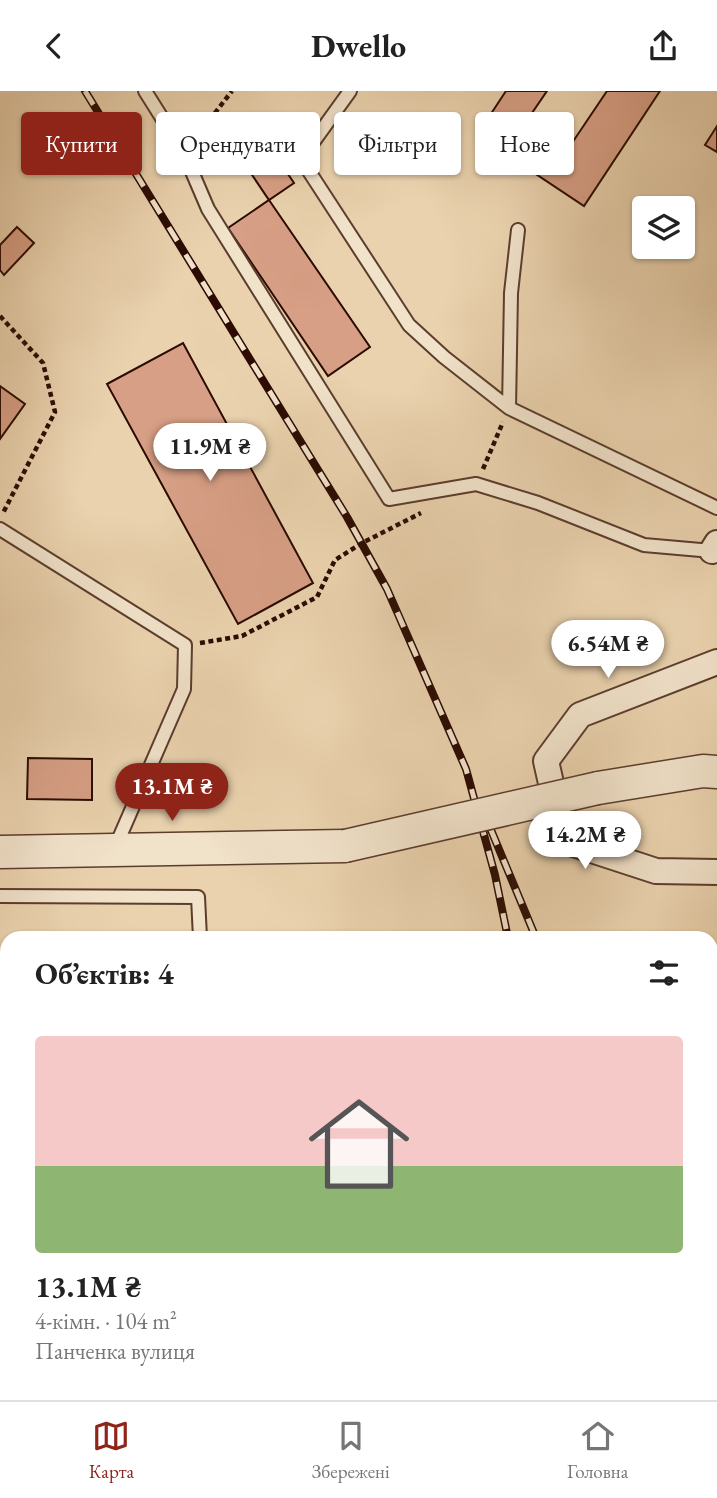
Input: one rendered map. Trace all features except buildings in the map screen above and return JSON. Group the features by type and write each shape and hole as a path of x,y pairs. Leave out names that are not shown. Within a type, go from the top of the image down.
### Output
{"street":[{"path":"717,662 580,715 546,761 564,841 656,871 717,872"},
{"path":"0,852 345,846 598,788 703,771 717,772"}],"lane":[{"path":"145,91 158,112"},
{"path":"350,91 302,159 409,325 444,357 509,408 717,508"},
{"path":"193,175 208,209 389,499 476,484 538,503 644,545 715,547"},
{"path":"509,408 511,293 518,230"},
{"path":"0,529 185,645 184,689 114,850"},
{"path":"0,896 198,897 200,931"}],"path":[{"path":"216,112 232,91"},
{"path":"0,316 43,363 55,412 0,520"},
{"path":"476,484 509,408"},
{"path":"185,645 242,636 317,597 335,560 431,507"}],"railway":[{"path":"85,91 347,517 387,589 466,769 495,875 507,931"},
{"path":"491,830 533,931"}]}
